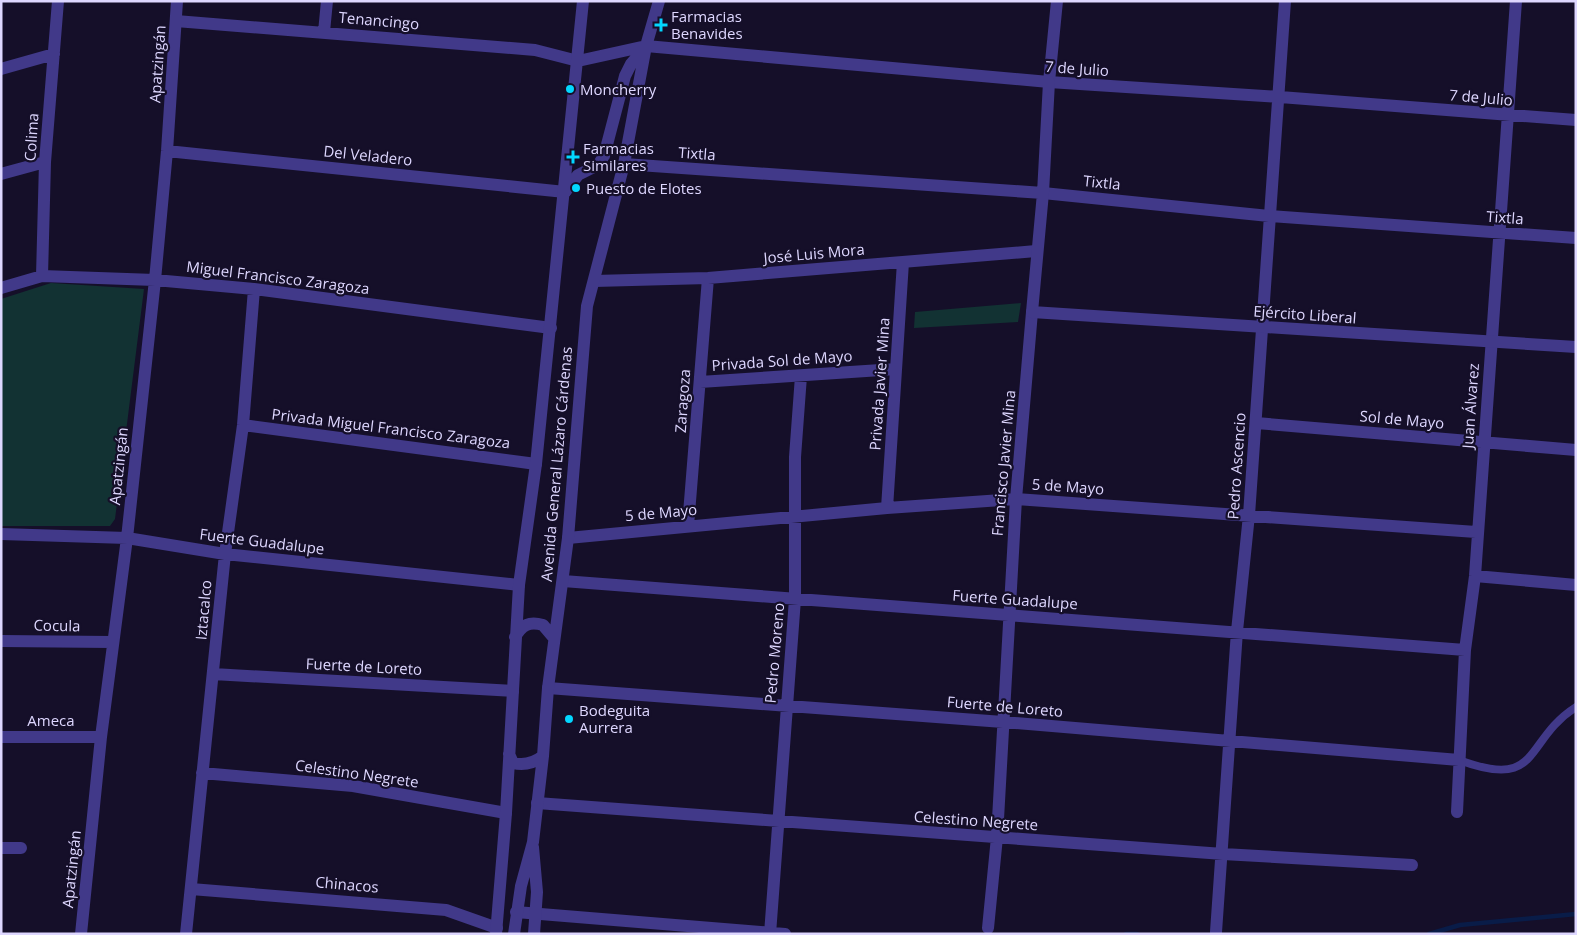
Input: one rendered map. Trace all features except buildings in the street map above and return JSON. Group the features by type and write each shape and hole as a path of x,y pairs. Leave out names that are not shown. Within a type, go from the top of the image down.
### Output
{"street":[{"name":"Colima","path":"42,276 45,162 58,1"},
{"name":"Apatzingán","path":"81,934 101,736 127,538 155,280 167,151 177,1"},
{"path":"324,32 327,1"},
{"name":"Avenida General Lázaro Cárdenas","path":"496,931 506,813 519,585 536,464 551,328 583,1"},
{"name":"Avenida General Lázaro Cárdenas","path":"514,934 525,865 533,842 543,756 548,688 568,538 586,318 624,164 646,46 660,1"},
{"name":"Francisco Javier Mina","path":"988,928 997,837 1016,499 1036,251 1043,193 1049,82 1056,1"},
{"name":"Pedro Ascencio","path":"1216,932 1223,854 1237,631 1256,423 1269,216 1280,97 1285,1"},
{"name":"Juan Álvarez","path":"1457,812 1458,760 1465,650 1474,576 1516,1"},
{"name":"Tenancingo","path":"176,21 535,50 578,61"},
{"path":"565,192 578,175 598,165 604,156 625,76 631,64 646,46"},
{"name":"7 de Julio","path":"578,61 646,46 1049,82 1280,97 1576,120"},
{"path":"1,70 54,54"},
{"name":"Del Veladero","path":"167,151 565,192"},
{"path":"1,174 45,162"},
{"name":"Tixtla","path":"624,164 1043,193 1269,216 1576,238"},
{"name":"José Luis Mora","path":"594,281 708,278 1036,251"},
{"name":"Privada Javier Mina","path":"887,508 903,262"},
{"name":"Miguel Francisco Zaragoza","path":"1,288 42,276 155,280 254,289 551,328"},
{"name":"Zaragoza","path":"688,526 708,278"},
{"name":"Iztacalco","path":"186,934 225,554 242,425 254,289"},
{"name":"Ejército Liberal","path":"1032,312 1576,347"},
{"name":"Privada Sol de Mayo","path":"700,382 896,369"},
{"name":"Pedro Moreno","path":"770,933 795,599 795,458 801,376"},
{"name":"Sol de Mayo","path":"1256,423 1576,450"},
{"name":"Privada Miguel Francisco Zaragoza","path":"242,425 536,464"},
{"name":"5 de Mayo","path":"568,538 795,516 1016,499 1476,532"},
{"name":"Fuerte Guadalupe","path":"1,534 127,538 225,554 519,585"},
{"path":"1474,576 1576,585"},
{"name":"Fuerte Guadalupe","path":"563,581 1237,631 1465,650"},
{"path":"515,638 520,628 530,623 543,625 554,638"},
{"name":"Cocula","path":"1,641 112,642"},
{"name":"Fuerte de Loreto","path":"213,674 513,691"},
{"name":"Fuerte de Loreto","path":"548,688 1002,722 1458,760"},
{"name":"Ameca","path":"1,737 101,736"},
{"path":"509,754 513,762 519,764 531,763 543,756"},
{"name":"Celestino Negrete","path":"202,773 354,786 506,813"},
{"name":"Celestino Negrete","path":"537,803 1223,854 1412,865"},
{"path":"533,842 537,892 534,934"},
{"path":"1,848 21,848"},
{"name":"Chinacos","path":"191,889 446,910 496,931"},
{"path":"516,912 784,934"}],"lane":[{"path":"1458,760 1506,771 1520,767 1562,716 1576,707"}],"green space":[{"path":"51,283 144,289 115,519 110,526 1,526 1,299"},
{"path":"1021,303 1018,322 914,328 915,312"}],"waterway":[{"path":"1429,934 1460,925 1576,914"},
{"path":"1126,934 1137,934"}],"place":[{"name":"Farmacias Benavides","path":"661,25"},
{"name":"Moncherry","path":"570,89"},
{"name":"Farmacias Similares","path":"573,157"},
{"name":"Puesto de Elotes","path":"576,188"},
{"name":"Bodeguita Aurrera","path":"569,719"}]}
